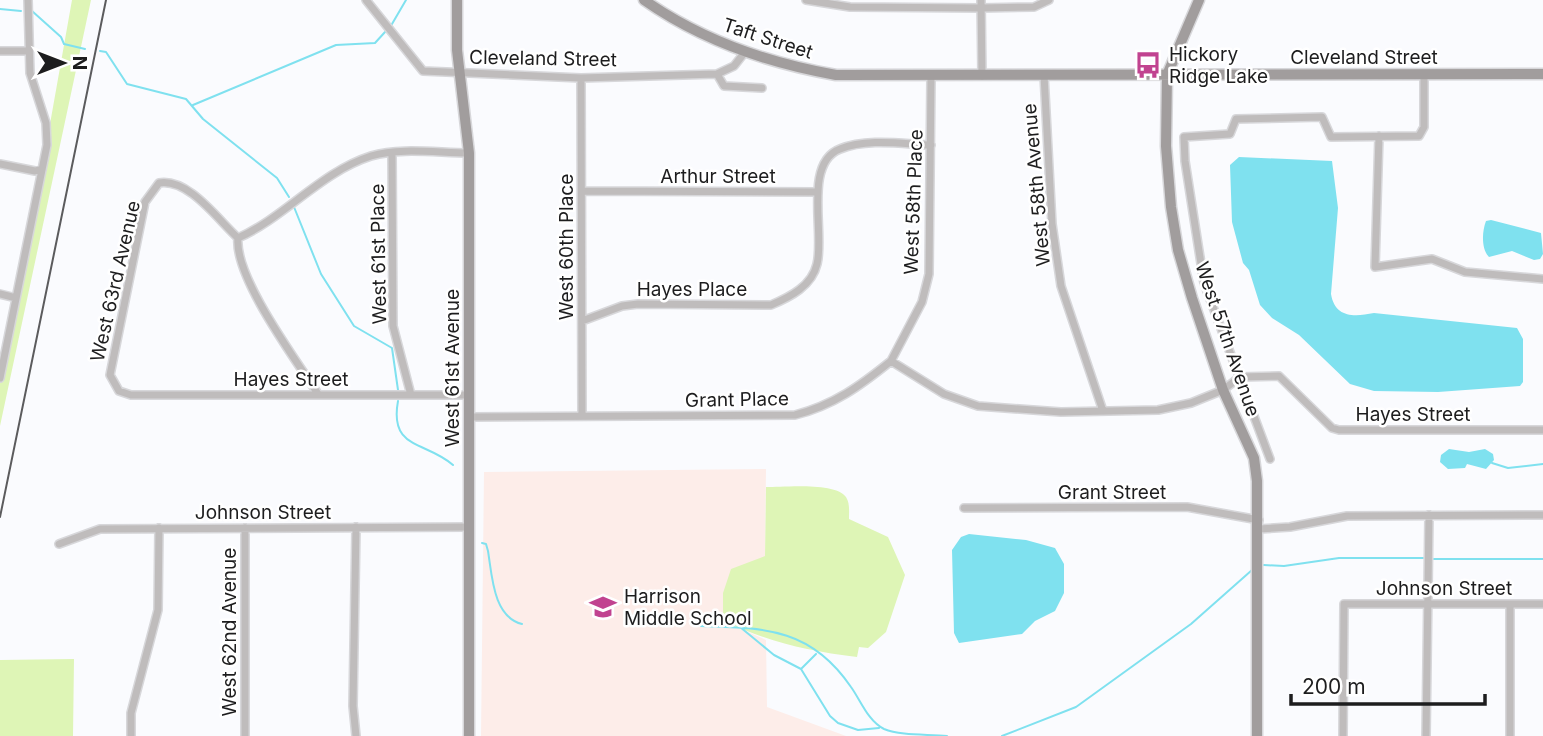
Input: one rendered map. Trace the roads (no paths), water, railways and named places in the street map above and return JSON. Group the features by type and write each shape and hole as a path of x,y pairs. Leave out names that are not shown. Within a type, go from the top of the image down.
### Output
{"main road":[{"name":"West 61st Avenue","path":"457,0 459,75 469,153 469,736"},
{"name":"Taft Street","path":"645,0 676,21 745,52 790,67 836,75 891,76"},
{"name":"West 57th Avenue","path":"1199,0 1167,75 1166,146 1178,250 1223,390 1254,458 1259,525 1257,736"},
{"name":"Cleveland Street","path":"891,76 1543,74"}],"street":[{"path":"0,378 42,169 46,123 30,73 27,51 28,0"},
{"name":"Cleveland Street","path":"366,0 424,71 459,75 580,78 717,74"},
{"path":"806,0 850,6 981,4 1034,7 1049,0"},
{"path":"981,4 982,76"},
{"path":"0,51 27,51"},
{"path":"745,52 734,66 717,74 724,86 762,88"},
{"path":"1270,459 1204,283 1185,162 1184,137 1230,134 1236,119 1322,117 1331,137 1419,135 1424,127 1424,74"},
{"name":"West 58th Avenue","path":"1044,75 1052,223 1061,286 1103,411"},
{"name":"West 58th Place","path":"891,361 922,302 929,274 931,77"},
{"name":"West 60th Place","path":"580,78 582,416"},
{"path":"1379,136 1375,267 1432,259 1465,272 1543,279"},
{"path":"818,192 827,158 839,149 858,145 931,145"},
{"path":"318,394 263,309 237,251 238,238 260,228 290,203 351,163 392,153 469,153"},
{"name":"West 61st Place","path":"392,153 393,326 411,395"},
{"path":"0,164 35,171 42,169"},
{"name":"West 63rd Avenue","path":"115,387 110,375 145,202 159,183 169,182 184,187 238,238"},
{"name":"Arthur Street","path":"582,191 818,192"},
{"name":"Hayes Place","path":"582,321 622,306 638,304 771,305 789,298 801,288 817,263 818,192"},
{"path":"0,293 16,298"},
{"path":"891,361 944,394 978,406 1061,412 1158,410 1191,403 1223,390 1240,377"},
{"name":"Grant Place","path":"470,417 795,415 824,408 847,396 891,361"},
{"name":"Hayes Street","path":"1240,377 1269,375 1285,379 1332,428 1339,430 1543,430"},
{"name":"Hayes Street","path":"115,387 131,395 469,395"},
{"name":"Grant Street","path":"964,508 1187,507 1259,525 1290,527 1347,516 1543,515"},
{"path":"1426,736 1429,515"},
{"path":"356,527 353,706 356,736"},
{"name":"Johnson Street","path":"59,544 100,529 470,527"},
{"path":"131,736 131,713 159,610 159,528"},
{"name":"West 62nd Avenue","path":"245,528 245,736"},
{"name":"Johnson Street","path":"1343,736 1344,604 1543,604"},
{"path":"1510,605 1510,736"}],"water":[{"path":"1239,157 1332,161 1338,208 1331,294 1333,302 1341,312 1517,328 1523,339 1523,382 1520,386 1438,392 1374,391 1350,384 1299,335 1272,318 1260,305 1249,270 1243,263 1232,222 1230,165"},
{"path":"1486,221 1541,233 1543,254 1540,259 1534,260 1512,251 1489,257 1483,245 1483,235"},
{"path":"1449,449 1469,452 1485,449 1493,454 1494,460 1486,469 1467,464 1465,468 1448,469 1440,462 1441,455"},
{"path":"969,534 1026,540 1055,548 1064,564 1064,593 1055,611 1035,621 1022,634 959,643 954,633 952,550 961,537"}],"waterway":[{"path":"392,24 406,0"},
{"path":"0,9 21,11"},
{"path":"32,11 61,37 64,44 85,49"},
{"path":"193,105 336,45 375,43 385,32"},
{"path":"100,51 106,52 127,84 186,99 203,119 277,178 289,197"},
{"path":"294,207 321,274 354,326 392,348 398,390"},
{"path":"398,401 397,417 404,436 453,465"},
{"path":"1492,463 1508,468 1543,464"},
{"path":"482,543 486,544 500,604 512,620 522,624"},
{"path":"1264,565 1284,566 1339,558 1423,558"},
{"path":"1434,559 1543,559"},
{"path":"1002,736 1076,707 1191,624 1252,570"},
{"path":"701,626 766,631 803,642 836,668 869,716 884,729 898,733 947,736"},
{"path":"740,627 774,655 801,669 830,716 838,723 858,730 879,728"},
{"path":"801,669 816,654"}],"railway":[{"path":"0,517 106,0"}],"place":[{"name":"Hickory Ridge Lake","path":"1148,65"},
{"name":"Harrison Middle School","path":"603,607"}]}
